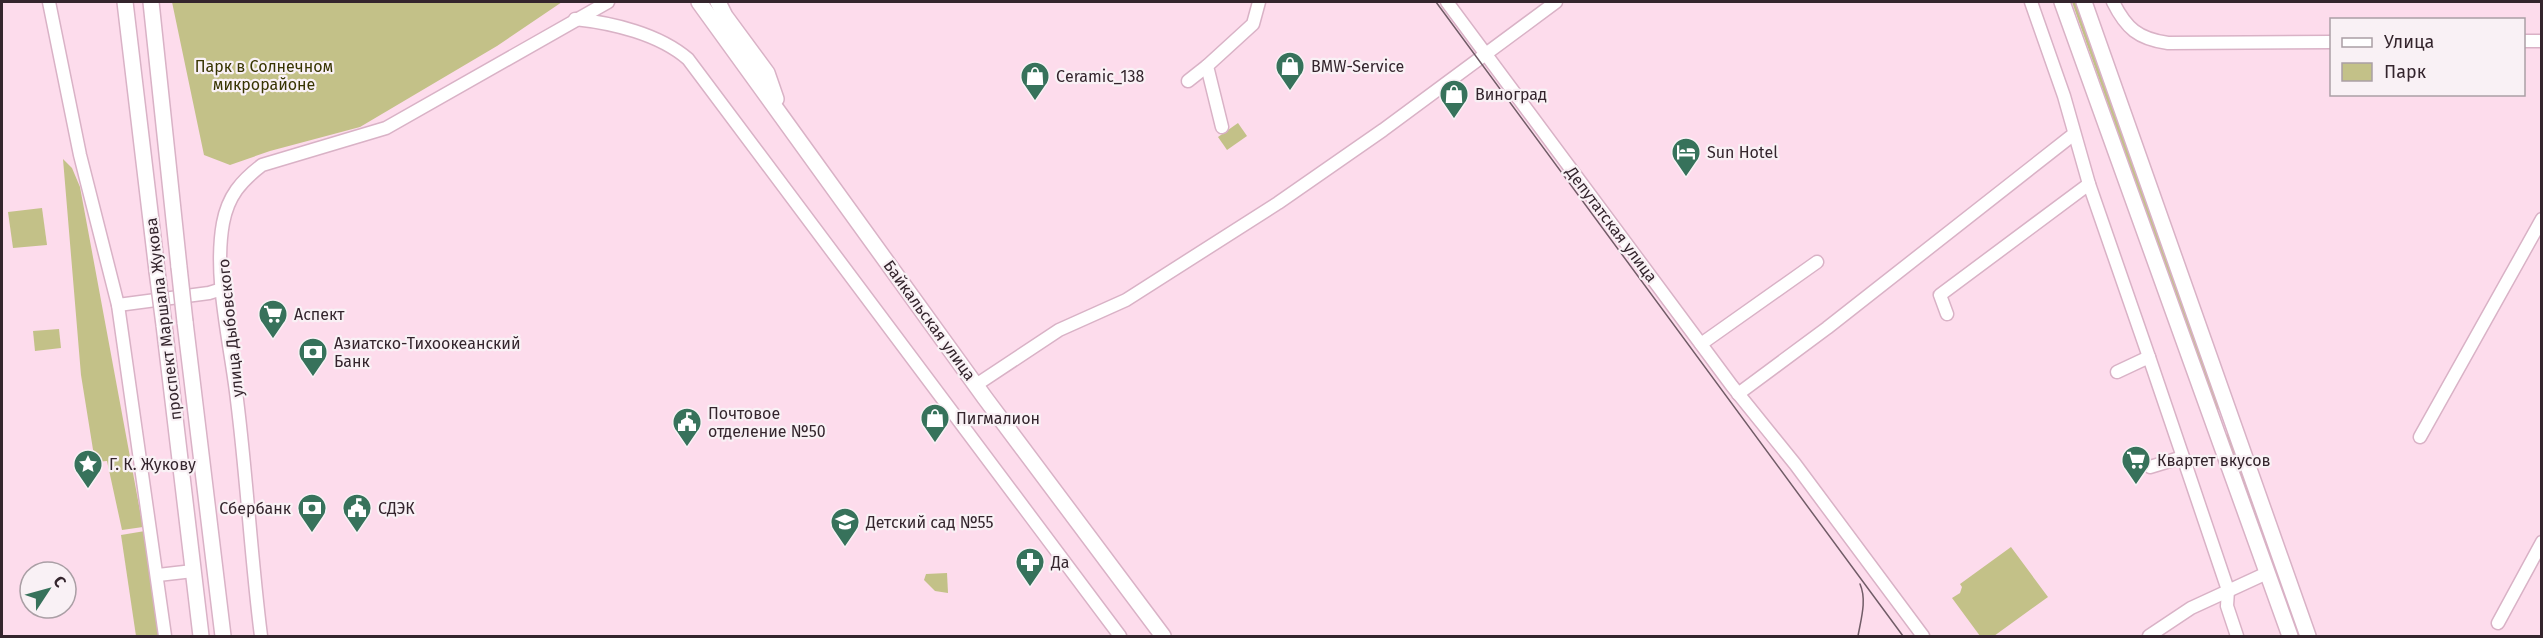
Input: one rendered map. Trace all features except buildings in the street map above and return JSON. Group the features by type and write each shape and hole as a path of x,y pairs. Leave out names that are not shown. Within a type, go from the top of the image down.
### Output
{"main road":[{"name":"проспект Маршала Жукова","path":"125,2 201,636"},
{"name":"проспект Маршала Жукова","path":"151,2 185,322 223,636"},
{"name":"Байкальская улица","path":"699,2 976,385 1163,636"},
{"path":"718,2 724,16 767,73 779,111"},
{"path":"2062,2 2290,636"},
{"path":"2084,2 2308,636"}],"street":[{"path":"49,2 80,155 118,305 165,636"},
{"name":"улица Дыбовского","path":"261,636 246,473 222,289 223,224 230,198 246,177 275,159 386,128 608,2"},
{"path":"1188,81 1253,24 1259,2"},
{"name":"Депутатская улица","path":"1447,2 1738,394 1778,446 1795,464 1923,636"},
{"path":"976,385 1059,330 1126,300 1269,209 1556,2"},
{"path":"2031,2 2064,96 2089,184 2228,590 2227,606 2237,636"},
{"path":"2113,2 2122,20 2135,32 2152,41 2168,43 2330,42"},
{"path":"575,19 600,22 646,36 674,47 688,59 1120,636"},
{"path":"2525,41 2541,41"},
{"path":"1207,66 1222,127"},
{"path":"1738,394 1827,328 2074,134"},
{"path":"1947,314 1940,295 2089,184"},
{"path":"2420,437 2541,219"},
{"path":"1701,344 1817,262"},
{"path":"118,305 209,293 222,289"},
{"path":"2117,372 2149,357"},
{"path":"2213,423 2221,414 2231,416"},
{"path":"2150,467 2183,457"},
{"path":"2498,623 2541,542"},
{"path":"158,575 193,571"},
{"path":"2149,636 2191,608 2268,573"}],"green space":[{"name":"Парк в Солнечном микрорайоне","path":"172,2 562,2 497,46 360,127 270,151 230,165 204,155"},
{"path":"2072,2 2077,2 2221,410 2215,409"},
{"path":"1238,123 1247,136 1227,150 1218,137"},
{"path":"63,159 72,168 80,187 143,527 122,530 107,461 95,462 81,375"},
{"path":"42,208 47,245 13,248 8,212"},
{"path":"59,329 61,348 35,351 33,331"},
{"path":"2232,433 2300,636 2294,636 2223,436"},
{"path":"145,531 160,636 136,636 121,535"},
{"path":"2011,547 2048,597 1994,636 1980,636 1952,598 1960,593 1962,587 1960,584"},
{"path":"947,573 948,593 935,591 924,580 926,574"}],"tram line":[{"path":"1436,2 1903,636"},
{"path":"1858,636 1863,603 1860,584"}],"place":[{"name":"BMW-Service","path":"1290,92"},
{"name":"Сeramic_138","path":"1035,102"},
{"name":"Виноград","path":"1454,120"},
{"name":"Sun Hotel","path":"1686,178"},
{"name":"Аспект","path":"273,340"},
{"name":"Азиатско-Тихоокеанский Банк","path":"313,378"},
{"name":"Пигмалион","path":"935,444"},
{"name":"Почтовое отделение №50","path":"687,448"},
{"name":"Квартет вкусов","path":"2136,486"},
{"name":"Г. К. Жукову","path":"88,490"},
{"name":"Сбербанк","path":"312,534"},
{"name":"СДЭК","path":"357,534"},
{"name":"Детский сад №55","path":"845,548"},
{"name":"Да","path":"1030,588"}]}
